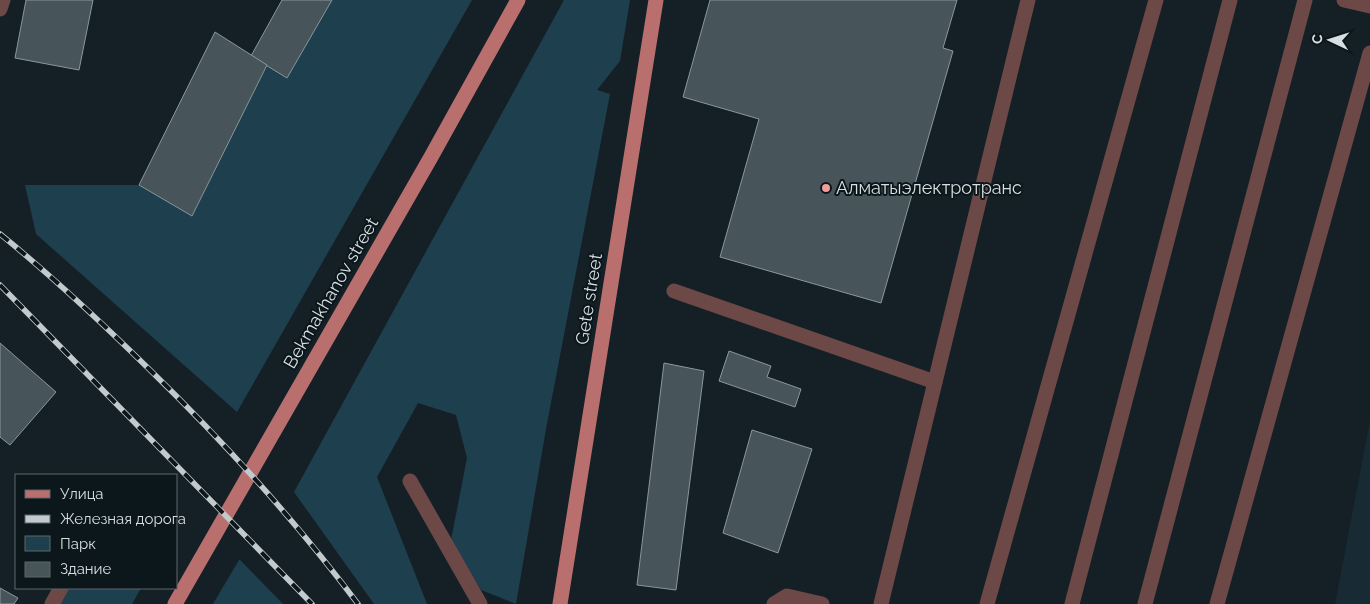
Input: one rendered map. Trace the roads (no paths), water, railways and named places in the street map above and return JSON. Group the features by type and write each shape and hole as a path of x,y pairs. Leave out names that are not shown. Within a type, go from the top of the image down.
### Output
{"main road":[{"name":"Bekmakhanov street","path":"174,604 431,157 518,0"},
{"name":"Gete street","path":"560,604 656,0"}],"street":[{"path":"0,10 3,0"},
{"path":"881,604 1028,0"},
{"path":"987,604 1156,0"},
{"path":"1072,604 1230,0"},
{"path":"1144,604 1305,0"},
{"path":"1344,0 1370,6"},
{"path":"1217,604 1370,52"},
{"path":"674,291 935,382"},
{"path":"410,481 480,604"},
{"path":"52,604 60,589"},
{"path":"774,604 787,596 822,604"}],"railway":[{"path":"0,234 94,317 204,425 284,512 358,604"},
{"path":"0,285 312,604"}],"place":[{"name":"Алматыэлектротранс","path":"826,188"}]}
